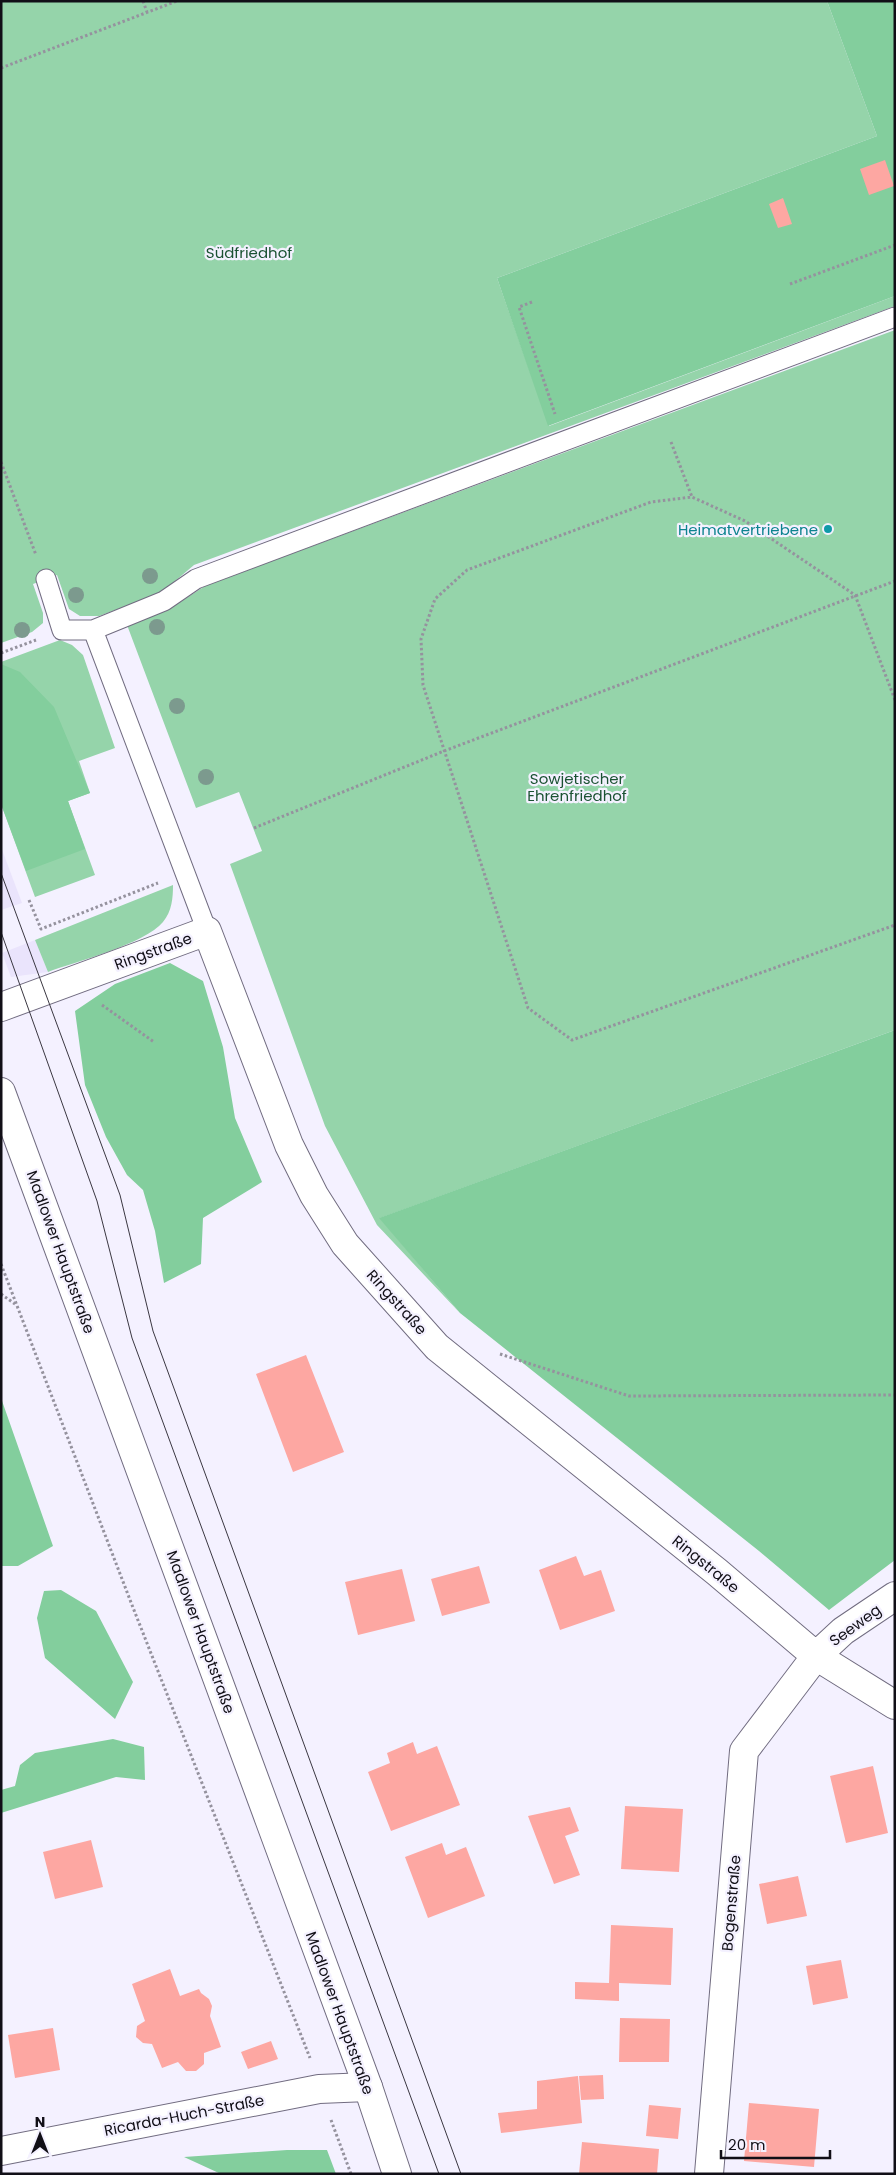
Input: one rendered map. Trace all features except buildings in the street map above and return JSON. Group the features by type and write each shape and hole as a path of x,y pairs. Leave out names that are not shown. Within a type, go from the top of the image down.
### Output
{"street":[{"name":"Ringstraße","path":"1,1007 207,931 289,1145 314,1195 345,1244 437,1347 717,1572 816,1656 895,1705"},
{"name":"Madlower Hauptstraße","path":"1,1092 368,2086 397,2174"},
{"name":"Seeweg","path":"816,1656 843,1631 895,1596"},
{"name":"Bogenstraße","path":"709,2174 744,1751 816,1656"},
{"name":"Ricarda-Huch-Straße","path":"1,2151 319,2089 368,2086"}],"lane":[{"path":"46,579 62,630 93,630 164,602 196,579 895,317"},
{"path":"93,630 182,860 207,931"}],"path":[{"path":"143,1 147,12"},
{"path":"1,68 177,1"},
{"path":"790,284 895,245"},
{"path":"532,302 519,307 558,423"},
{"path":"671,442 692,497"},
{"path":"1,462 46,579"},
{"path":"895,700 855,595 745,521 692,497 651,502 467,570 434,599 421,639 423,685 528,1008 572,1040 895,925"},
{"path":"254,828 444,751 895,581"},
{"path":"1,653 62,630"},
{"path":"29,900 41,929 166,880 182,860"},
{"path":"69,982 154,1042"},
{"path":"1,1264 310,2058 319,2089 352,2174"},
{"path":"1,1294 15,1304"},
{"path":"494,1352 629,1396 895,1395"}],"shaded area":[{"path":"1,847 22,903 1,910"},
{"path":"35,940 48,972 11,977 2,953"}],"green space":[{"name":"Südfriedhof","path":"1,1 827,1 877,136 497,278 549,426 895,296 895,306 194,565 161,593 99,616 80,616 69,609 57,575 33,584 43,613 43,623 32,632 1,643"},
{"path":"827,1 895,1 895,296 548,426 497,278 877,136"},
{"name":"Sowjetischer Ehrenfriedhof","path":"895,330 895,1030 380,1218 460,1313 377,1225 325,1126 230,864 262,851 239,792 196,808 127,625 168,610 205,586"},
{"path":"60,640 72,645 83,655 115,748 79,761 90,793 68,801 95,875 35,897 1,804 1,662"},
{"path":"1,664 20,672 54,707 90,793 68,801 85,849 26,871 1,804"},
{"path":"173,885 170,909 163,922 154,930 126,945 48,972 35,940"},
{"path":"170,963 203,981 223,1047 235,1118 262,1182 203,1218 201,1264 164,1283 155,1231 143,1190 127,1175 106,1137 85,1085 75,1011 115,984"},
{"path":"895,1030 895,1560 829,1610 759,1551 460,1313 379,1218"},
{"path":"1,1398 53,1546 18,1566 1,1566"},
{"path":"61,1590 96,1611 133,1682 115,1719 45,1658 37,1618 44,1591"},
{"path":"113,1739 144,1747 145,1780 116,1777 1,1813 1,1790 15,1786 20,1765 35,1753"},
{"path":"287,2150 327,2150 336,2174 221,2174 184,2157"}],"tram line":[{"path":"1,873 120,1195 153,1331 461,2174"},
{"path":"1,932 97,1201 132,1338 439,2174"}],"place":[{"name":"Heimatvertriebene","path":"828,529"}]}
